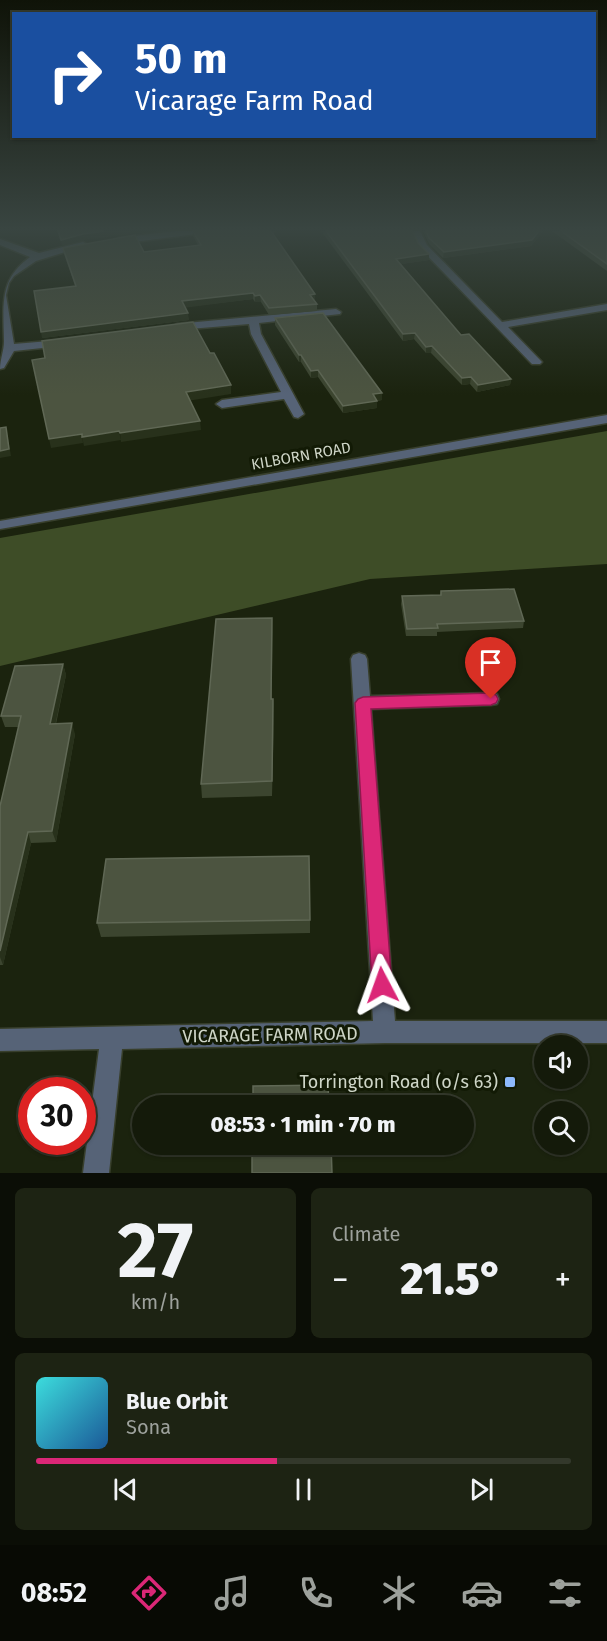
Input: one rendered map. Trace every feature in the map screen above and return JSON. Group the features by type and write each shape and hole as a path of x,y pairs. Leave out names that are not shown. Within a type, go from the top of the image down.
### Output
{"street":[{"path":"462,286 536,362"},
{"path":"0,366 10,348 1,295"},
{"path":"501,326 607,307"},
{"path":"168,328 336,312"},
{"path":"254,321 256,334 298,414"},
{"path":"10,348 77,340"},
{"path":"222,404 287,395"},
{"name":"KILBORN ROAD","path":"0,525 607,419"},
{"path":"359,659 386,1032"},
{"path":"363,703 491,699"},
{"name":"VICARAGE FARM ROAD","path":"0,1040 386,1032 607,1032"},
{"path":"96,1173 112,1038"}],"green space":[{"path":"607,431 607,564 370,579 0,666 0,538"}],"building":[{"path":"76,286 309,286 315,294 310,295 317,304 269,308 260,295 255,296 253,293 182,301 188,313 41,332 34,291"},
{"path":"367,286 419,286 461,335 469,334 511,379 478,385 471,377 462,378 432,346 426,347 415,333 403,334"},
{"path":"323,313 382,393 373,394 377,401 343,406 318,370 311,371 275,318"},
{"path":"193,322 210,353 214,353 231,385 186,392 200,421 120,433 119,431 82,437 82,434 49,439 32,360 45,358 42,341"},
{"path":"6,427 9,449 0,451 0,428"},
{"path":"514,589 524,621 437,624 438,628 407,629 402,596 441,595 441,591"},
{"path":"272,618 272,781 201,784 216,619"},
{"path":"63,664 50,724 72,723 52,831 28,832 0,951 0,806 21,716 1,716 15,666"},
{"path":"309,856 310,920 97,923 106,859"},
{"path":"328,1085 328,1095 253,1095 253,1086"},
{"path":"252,1155 331,1155 332,1173 252,1173"}],"place":[{"name":"Torrington Road (o/s 63)","path":"510,1082"}],"route":[{"path":"382,985 363,703 491,699"}]}
